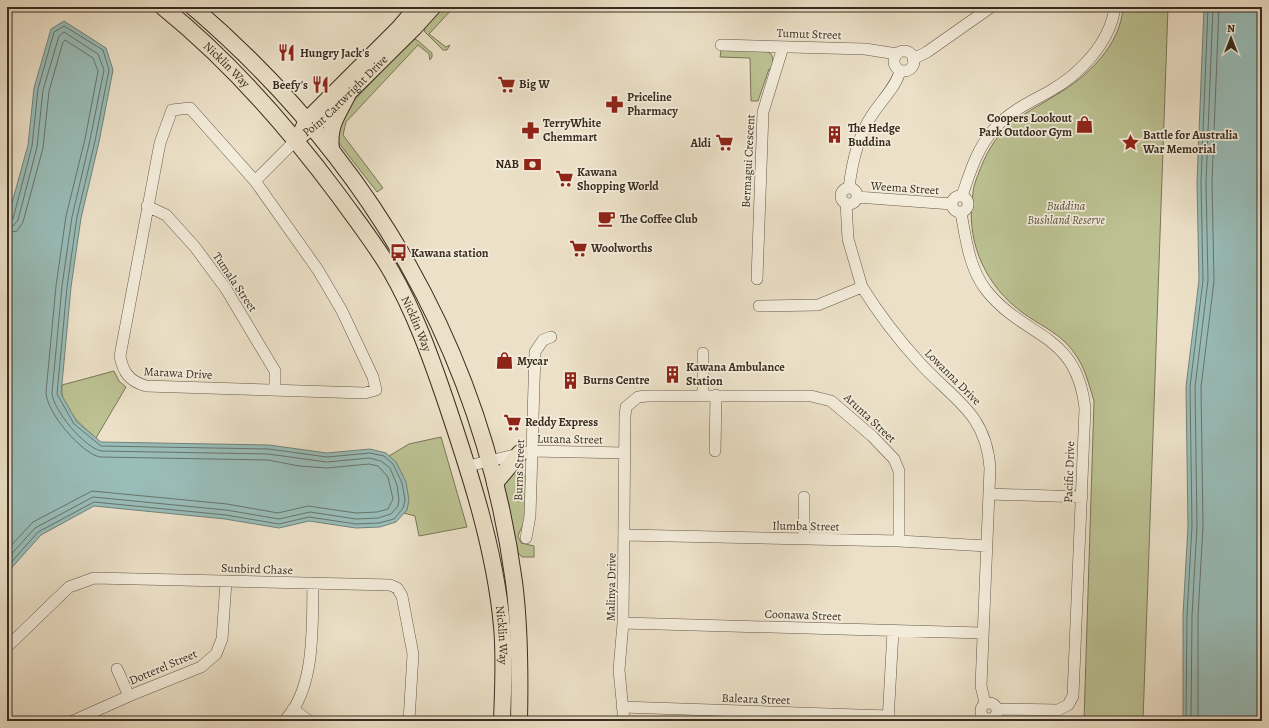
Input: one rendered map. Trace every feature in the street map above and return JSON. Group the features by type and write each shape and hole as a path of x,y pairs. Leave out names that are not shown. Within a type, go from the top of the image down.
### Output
{"highway":[{"name":"Nicklin Way","path":"163,7 214,51 260,97 296,140 372,242 398,284 424,340 468,466 496,584 502,627 502,721"},
{"name":"Nicklin Way","path":"192,7 257,66 331,149 378,214 413,274 438,322 470,401 488,461 514,582 519,664 518,721"},
{"path":"331,149 331,127 347,96"},
{"path":"494,484 526,452"}],"main road":[{"name":"Point Cartwright Drive","path":"296,140 416,7"},
{"name":"Point Cartwright Drive","path":"310,124 347,96 434,7"}],"street":[{"path":"913,59 927,52 991,7"},
{"path":"962,196 975,158 995,128 1021,106 1065,81 1085,64 1106,35 1115,7"},
{"name":"Tumut Street","path":"721,44 865,49 897,54"},
{"name":"Bermagui Crescent","path":"757,279 762,122 770,86 783,47"},
{"path":"906,52 913,59 911,68 906,71 900,71 896,68 894,62 897,54 906,52"},
{"path":"848,188 855,190 857,197 853,203 846,203 842,200 841,195 844,190 848,188 853,160 862,133 871,116 896,81 900,71"},
{"name":"Marawa Drive","path":"190,108 255,181 318,270 342,311 373,377 376,390 365,393 146,386 136,383 127,376 120,356 148,206 160,143 172,110 190,108"},
{"path":"255,181 296,140"},
{"path":"962,196 967,200 968,205 966,210 961,212 953,209 952,204 954,198 962,196"},
{"name":"Weema Street","path":"857,197 952,204"},
{"name":"Lowanna Drive","path":"846,203 848,239 862,287 890,329 915,358 973,415 985,438 989,454 990,494 982,633 981,686 985,703"},
{"name":"Tumala Street","path":"148,206 166,215 195,247 226,289 275,371 275,390"},
{"name":"Pacific Drive","path":"961,212 973,265 985,288 1000,306 1015,318 1046,336 1069,359 1076,370 1082,388 1085,408 1072,701 1063,709 1058,710 997,709"},
{"path":"759,306 818,305 862,287"},
{"name":"Burns Street","path":"526,538 530,516 526,452 535,352 543,340 551,337"},
{"path":"703,353 703,395"},
{"name":"Arunta Street","path":"625,454 626,407 638,397 703,395 811,396 831,400 844,410 894,459 899,471 899,541"},
{"path":"715,451 716,395"},
{"name":"Lutana Street","path":"468,466 526,452 625,454"},
{"name":"Malinya Drive","path":"624,721 619,670 624,623 625,454"},
{"path":"990,494 1082,497"},
{"path":"804,497 804,539"},
{"name":"Ilumba Street","path":"624,535 899,541 987,546"},
{"name":"Sunbird Chase","path":"7,647 69,587 83,581 107,577 226,582 390,585 397,588 400,592 413,654 410,721"},
{"name":"Dotterel Street","path":"73,721 129,696 201,667 216,654 222,639 226,582"},
{"path":"284,721 293,709 311,659 313,584"},
{"name":"Coonawa Street","path":"624,623 982,633"},
{"path":"888,718 894,631"},
{"path":"117,669 129,696"},
{"path":"985,703 992,703 997,709 993,718 985,720 980,712 981,707 985,703"},
{"name":"Baleara Street","path":"622,707 888,718"},
{"path":"293,709 309,721"}],"green space":[{"path":"442,7 454,7 429,34 446,47 450,45 447,50 443,50 424,31 426,26"},
{"name":"Buddina Bushland Reserve","path":"1123,7 1168,7 1143,721 1084,721 1094,401 1087,378 1078,358 1068,345 1058,336 1010,303 990,278 976,249 971,217 974,187 987,154 995,140 1018,118 1068,88 1090,69 1109,47 1116,34 1121,21"},
{"path":"413,39 417,40 432,53 430,60 429,54 418,45 346,122 343,135 383,188 377,192 335,138 345,110"},
{"path":"721,50 762,50 771,54 773,60 772,70 769,69 758,101 751,101 750,58 720,57"},
{"path":"114,371 119,381 126,387 96,438 72,415 67,408 62,393 62,385"},
{"path":"441,437 467,527 419,536 415,516 404,513 407,510 389,456 409,444"},
{"path":"518,468 522,469 524,473 528,492 528,511 518,536 521,543 534,546 534,557 522,557 518,553 504,493 504,481"}],"water":[{"path":"1204,7 1262,7 1262,721 1183,721 1183,615 1188,526 1186,387 1199,280 1197,182"},
{"path":"64,21 106,48 113,70 99,142 81,218 71,287 61,394 77,422 101,442 269,445 327,453 370,449 386,453 396,462 406,482 409,500 407,510 396,522 380,527 356,528 309,521 279,528 225,519 94,506 41,535 7,573 7,229 10,210 28,145 34,88 51,29"}],"place":[{"name":"Hungry Jack's","path":"287,53"},
{"name":"Big W","path":"506,84"},
{"name":"Beefy's","path":"321,85"},
{"name":"Priceline Pharmacy","path":"614,104"},
{"name":"Coopers Lookout Park Outdoor Gym","path":"1085,125"},
{"name":"TerryWhite Chemmart","path":"530,130"},
{"name":"The Hedge Buddina","path":"835,135"},
{"name":"Battle for Australia War Memorial","path":"1130,142"},
{"name":"Aldi","path":"724,143"},
{"name":"NAB","path":"532,164"},
{"name":"Kawana Shopping World","path":"564,179"},
{"name":"The Coffee Club","path":"607,219"},
{"name":"Woolworths","path":"578,248"},
{"name":"Kawana station","path":"398,253"},
{"name":"Mycar","path":"504,361"},
{"name":"Kawana Ambulance Station","path":"673,374"},
{"name":"Burns Centre","path":"570,380"},
{"name":"Reddy Express","path":"512,422"}]}
